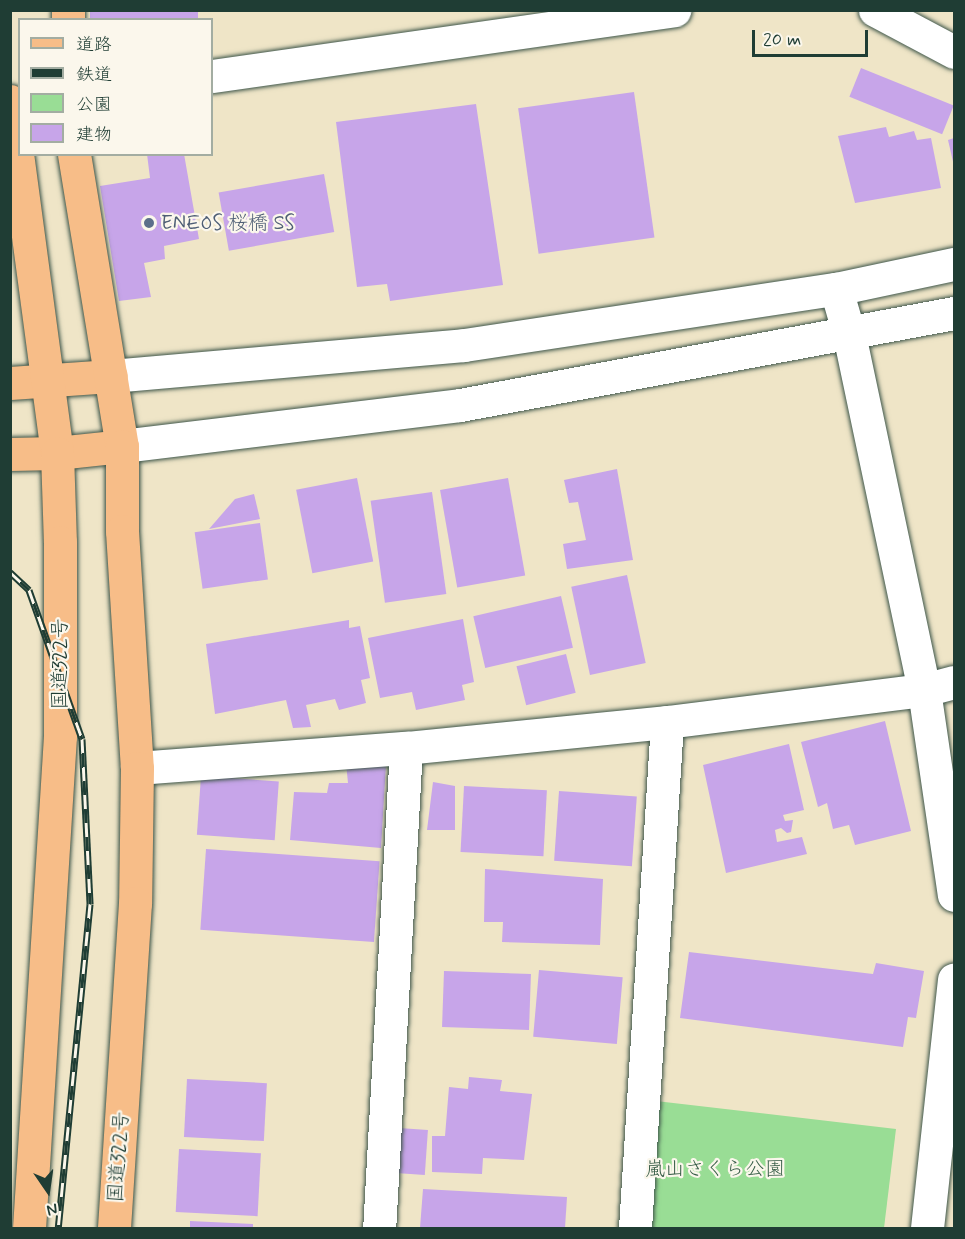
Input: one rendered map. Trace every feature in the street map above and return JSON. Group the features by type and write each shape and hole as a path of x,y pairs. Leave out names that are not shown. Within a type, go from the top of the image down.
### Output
{"main road":[{"name":"国道322号","path":"10,101 57,453 60,736 29,1228"},
{"name":"国道322号","path":"74,156 122,446 122,531 137,768 135,903 114,1228"},
{"path":"10,383 111,376"},
{"path":"10,454 57,453 122,446"}],"street":[{"path":"213,76 674,10"},
{"path":"875,10 954,52"},
{"path":"111,376 464,345 836,289 954,264"},
{"path":"836,289 939,686 954,895"},
{"path":"122,446 460,405 954,313"},
{"path":"137,768 406,748 667,722 939,686"},
{"path":"635,1228 667,722"},
{"path":"379,1228 406,748"},
{"path":"927,1228 954,979"}],"green space":[{"name":"嵐山さくら公園","path":"656,1101 896,1129 884,1228 650,1228"}],"building":[{"path":"90,10 198,10 198,18 90,18"},
{"path":"861,68 954,105 942,134 849,97"},
{"path":"634,92 654,238 539,254 518,108"},
{"path":"476,104 503,285 390,301 387,284 357,287 336,122"},
{"path":"886,127 889,137 914,131 917,140 931,138 941,188 855,203 838,136"},
{"path":"954,138 954,166 948,140"},
{"path":"147,156 184,156 199,239 164,246 165,259 144,263 151,297 119,301 100,186 150,178"},
{"path":"324,174 334,232 229,251 219,193"},
{"path":"617,469 633,560 567,569 563,544 586,540 578,502 569,503 564,480"},
{"path":"357,478 373,561 312,573 296,490"},
{"path":"508,478 525,575 457,587 440,490"},
{"path":"432,492 446,594 385,603 371,501"},
{"path":"254,494 260,519 209,529 235,499"},
{"path":"260,523 268,579 203,589 195,532"},
{"path":"627,575 646,663 590,675 571,587"},
{"path":"561,596 573,648 485,668 473,616"},
{"path":"463,619 474,682 462,685 465,700 416,710 412,692 380,698 368,638"},
{"path":"349,620 349,628 360,626 370,678 361,680 366,703 339,710 335,699 306,705 311,727 293,728 286,700 215,714 206,644"},
{"path":"566,654 576,693 526,705 517,666"},
{"path":"885,721 911,831 855,845 849,825 833,829 827,803 818,807 801,742"},
{"path":"789,744 804,810 783,815 785,821 793,820 791,832 787,833 781,828 775,830 777,842 802,837 807,854 726,873 703,765"},
{"path":"346,763 386,765 381,848 290,840 294,792 327,793 329,783 348,783"},
{"path":"201,776 279,781 275,840 197,835"},
{"path":"433,782 455,786 455,830 427,830"},
{"path":"464,786 547,790 543,856 461,852"},
{"path":"559,791 637,796 632,866 554,861"},
{"path":"206,849 380,861 374,942 200,930"},
{"path":"485,869 603,879 600,945 502,942 503,922 484,922"},
{"path":"689,952 873,974 876,963 924,971 916,1018 908,1017 903,1047 680,1018"},
{"path":"539,970 623,977 617,1044 533,1037"},
{"path":"444,971 531,974 529,1030 442,1027"},
{"path":"469,1077 502,1080 500,1091 532,1094 524,1160 483,1158 482,1174 432,1172 432,1136 445,1136 449,1087 468,1089"},
{"path":"187,1079 267,1083 264,1141 184,1137"},
{"path":"399,1128 428,1130 425,1175 396,1173"},
{"path":"179,1149 261,1153 258,1216 176,1212"},
{"path":"423,1189 567,1197 565,1228 420,1228"},
{"path":"190,1221 253,1224 253,1228 190,1228"}],"railway":[{"path":"10,572 29,590 82,739 90,904 58,1228"}],"place":[{"name":"ENEOS 桜橋 SS","path":"149,223"}]}
